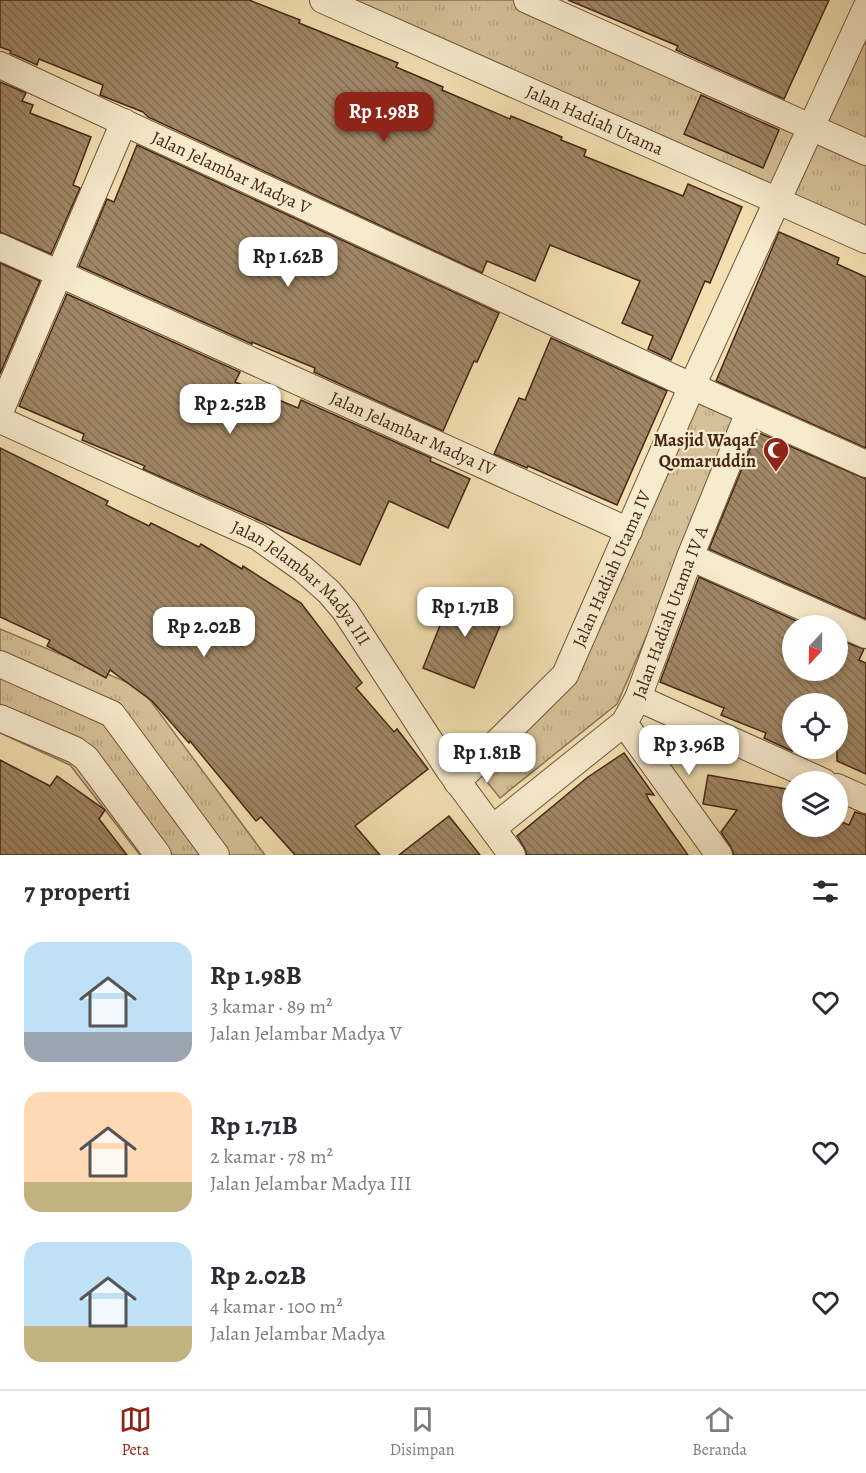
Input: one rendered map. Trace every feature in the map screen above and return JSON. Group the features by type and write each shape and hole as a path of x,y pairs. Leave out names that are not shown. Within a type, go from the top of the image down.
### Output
{"street":[{"name":"Jalan Hadiah Utama","path":"323,0 866,240"},
{"path":"526,0 865,149"},
{"name":"Jalan Hadiah Utama IV","path":"457,782 565,675 692,386 866,8"},
{"name":"Jalan Jelambar Madya V","path":"0,65 692,386 866,464"},
{"path":"0,412 124,122"},
{"name":"Jalan Jelambar Madya IV","path":"0,247 629,531"},
{"name":"Jalan Hadiah Utama IV A","path":"493,828 624,723 638,698 690,557 749,412"},
{"name":"Jalan Jelambar Madya III","path":"0,420 258,537 303,569 329,592 345,611 457,782 512,855"},
{"path":"690,557 866,635"},
{"path":"0,664 112,714 216,855"},
{"path":"638,698 800,771"},
{"path":"0,718 75,750 86,758 158,855"},
{"path":"624,723 719,855"},
{"path":"848,793 866,800"}],"green space":[{"path":"330,0 516,0 866,159 866,240"},
{"path":"866,20 866,134 862,144 818,125"},
{"path":"696,397 742,417 617,704 500,798 483,777 571,682"},
{"path":"0,629 141,688 265,855 140,855 70,765 0,733"}],"building":[{"path":"0,0 249,0 398,63 396,67 443,87 442,90 510,119 511,116 562,137 561,140 586,150 584,156 683,196 688,184 742,207 710,283 705,281 671,360 648,349 653,336 622,323 640,281 550,245 535,281 487,261 482,273 148,117 143,112 100,95 103,85 39,59 37,65 10,53 11,51 0,47"},
{"path":"568,0 829,0 784,99 676,50 678,46"},
{"path":"0,82 26,93 22,101 33,105 30,113 91,137 73,185 80,188 51,254 0,232"},
{"path":"701,95 779,130 763,168 684,134"},
{"path":"137,145 499,313 477,362 474,361 443,431 314,372 315,368 252,342 252,344 79,266 107,199 114,202"},
{"path":"779,232 839,258 837,264 866,277 866,448 716,381"},
{"path":"0,263 40,281 0,374"},
{"path":"67,294 240,372 235,382 298,408 301,400 431,458 430,461 470,479 448,528 389,501 360,565 143,469 145,466 82,440 84,434 19,406"},
{"path":"551,338 667,391 617,505 528,466 527,468 494,454 519,398 525,400"},
{"path":"757,432 866,479 866,619 709,549"},
{"path":"0,448 108,501 106,505 149,526 151,523 199,547 201,544 242,569 243,566 301,603 362,683 356,688 394,732 397,729 428,769 355,826 380,855 295,855 261,817 256,821 190,741 189,743 152,701 110,670 106,678 47,646 50,640 0,617"},
{"path":"699,577 784,615 782,681 848,681 848,643 864,649 859,660 866,663 866,774 837,761 837,759 848,759 848,693 782,693 782,746 764,738 766,733 721,715 724,708 660,682"},
{"path":"455,588 507,609 474,688 423,668"},
{"path":"624,753 654,795 646,794 649,800 688,855 527,855 517,836 588,777"},
{"path":"0,760 50,786 57,776 105,810 99,819 127,855 0,855"},
{"path":"708,775 782,788 782,837 848,837 848,825 855,812 866,815 866,855 734,855 721,832 737,810 703,804"},
{"path":"449,816 480,855 399,855"}],"place":[{"name":"Masjid Waqaf Qomaruddin","path":"776,473"}]}
